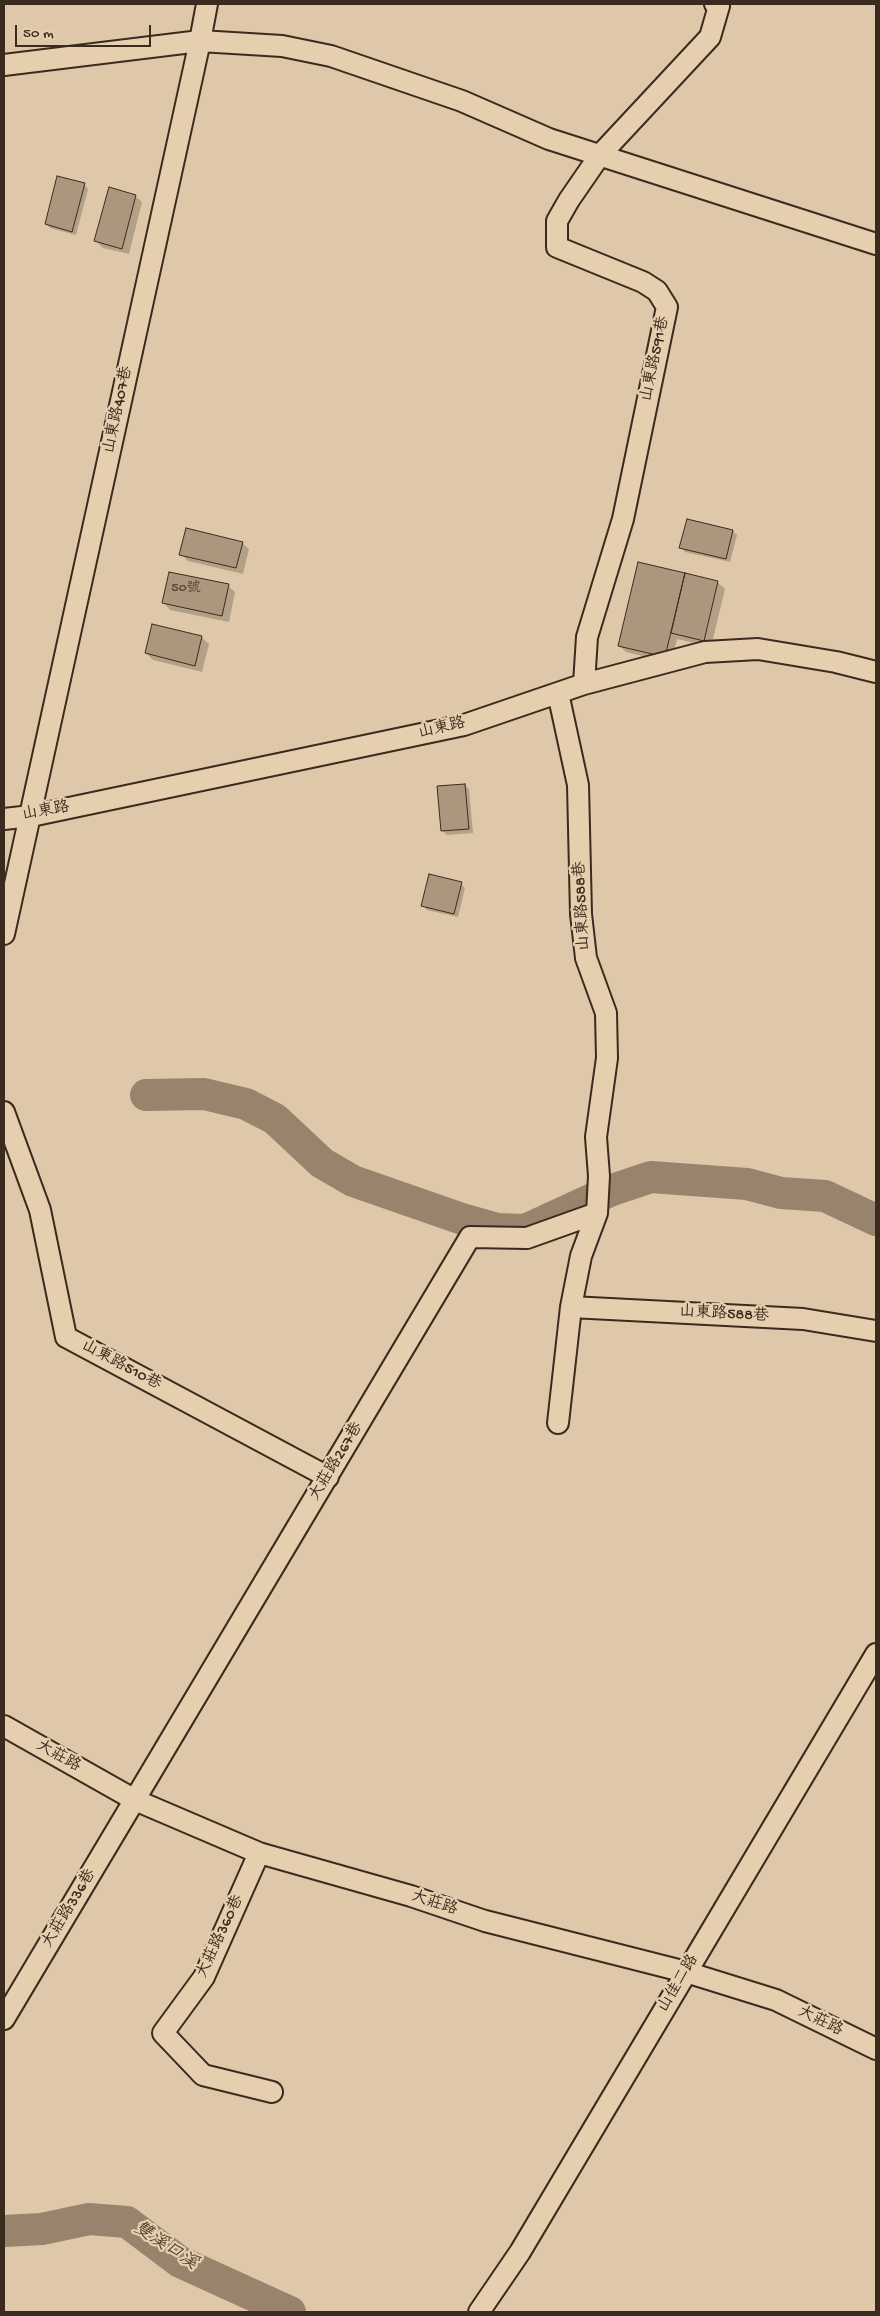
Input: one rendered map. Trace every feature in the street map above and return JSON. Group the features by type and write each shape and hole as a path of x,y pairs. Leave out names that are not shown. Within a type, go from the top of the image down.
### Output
{"street":[{"name":"山東路407巷","path":"31,816 200,42 206,4"},
{"name":"山東路591巷","path":"584,684 587,637 624,519 667,307 657,291 643,282 557,247 557,222 569,200 600,155 710,37 719,6 715,4"},
{"path":"4,64 200,42 282,46 331,56 462,101 549,140 876,244"},
{"name":"山東路","path":"4,819 31,816 464,725 584,684 705,652 758,649 836,662 876,672"},
{"name":"山東路588巷","path":"558,693 578,786 581,914 586,958 606,1013 607,1058 596,1137 597,1213 581,1256 570,1307 558,1423"},
{"path":"4,934 31,816"},
{"name":"山東路510巷","path":"4,1112 40,1210 66,1337 328,1477"},
{"name":"大莊路267巷","path":"136,1800 470,1237 527,1238 597,1213"},
{"name":"山東路588巷","path":"570,1307 803,1319 876,1331"},
{"name":"山佳二路","path":"479,2312 520,2252 876,1654"},
{"name":"大莊路","path":"4,1726 136,1800 259,1853 411,1896 485,1921 686,1972 776,2000 876,2049"},
{"name":"大莊路336巷","path":"4,2018 136,1800"},
{"name":"大莊路360巷","path":"259,1853 204,1977 163,2033 203,2075 272,2092"}],"building":[{"path":"57,176 85,183 72,232 45,224"},
{"path":"109,187 136,195 122,249 94,241"},
{"path":"687,519 733,530 726,559 679,548"},
{"path":"186,528 243,542 236,568 179,555"},
{"path":"638,562 685,573 665,657 618,646"},
{"path":"169,572 229,584 222,616 162,603"},
{"path":"685,573 718,581 704,641 671,633"},
{"path":"152,624 202,636 195,666 145,653"},
{"path":"465,784 469,829 441,831 437,786"},
{"path":"429,874 462,882 454,914 421,906"}],"waterway":[{"path":"146,1095 204,1094 246,1104 275,1119 322,1163 353,1181 465,1220 497,1229 525,1230 612,1190 651,1177 747,1184 781,1193 825,1196 876,1220"},
{"name":"雙溪口溪","path":"4,2231 42,2229 89,2219 127,2222 180,2262 290,2312"}]}
